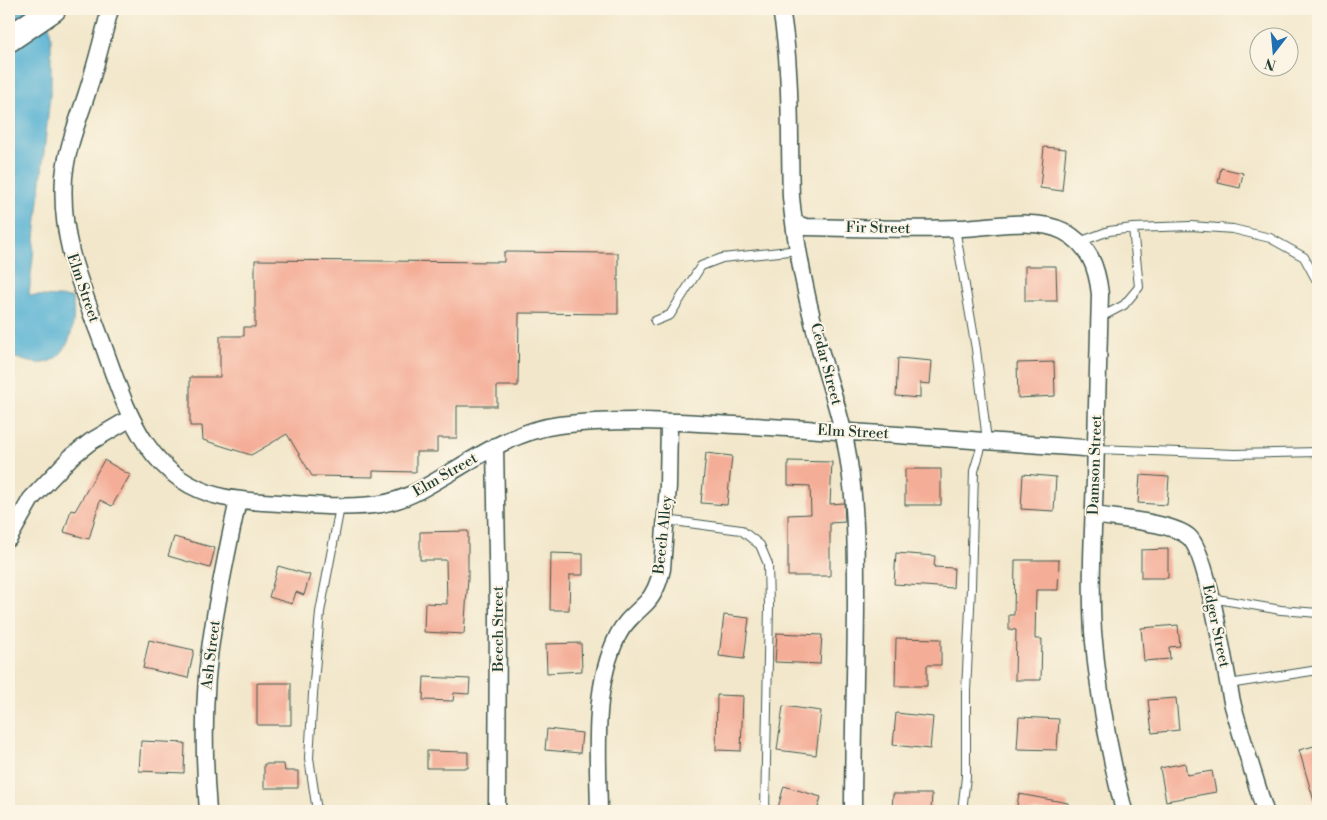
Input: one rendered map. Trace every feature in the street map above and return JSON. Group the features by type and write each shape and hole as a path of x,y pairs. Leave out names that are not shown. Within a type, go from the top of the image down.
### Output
{"main road":[{"path":"9,39 53,9"}],"street":[{"name":"Elm Street","path":"110,9 88,89 68,148 64,177 66,237 73,266 138,433 158,461 171,472 202,491 238,500 340,508 379,504 403,498 422,490 495,446 522,434 558,425 599,423 669,422 843,431 1096,449"},
{"name":"Cedar Street","path":"781,9 788,66 791,197 794,223 822,356 843,431 856,523 853,811"},
{"name":"Fir Street","path":"794,223 806,227 958,228"},
{"name":"Damson Street","path":"958,228 1027,224 1046,225 1063,231 1079,242 1091,257 1098,275 1100,294 1092,568 1094,640 1109,748 1122,810"},
{"path":"9,538 31,499 71,457 90,442 131,418"},
{"name":"Beech Alley","path":"599,811 597,738 600,704 608,660 625,623 646,603 659,582 662,570 666,520 669,422"},
{"name":"Beech Street","path":"495,446 498,610 497,811"},
{"name":"Ash Street","path":"208,811 205,743 206,686 213,628 238,500"},
{"name":"Edger Street","path":"1094,515 1174,528 1190,538 1198,550 1249,762 1265,811"}],"lane":[{"path":"1079,242 1109,232 1133,228 1191,226 1233,229 1270,238 1304,257 1318,283"},
{"path":"958,228 976,349 985,441 974,471 972,587 966,691 966,777 962,811"},
{"path":"1099,318 1124,305 1139,287 1133,228"},
{"path":"655,321 670,315 701,266 722,258 799,250"},
{"path":"1096,449 1235,454 1318,452"},
{"path":"317,811 309,758 313,694 320,612 340,508"},
{"path":"666,520 741,530 760,545 768,564 769,606 765,811"},
{"path":"1211,598 1281,610 1318,613"},
{"path":"1229,684 1318,670"}],"water":[{"path":"9,9 47,9 51,37 51,86 29,295 72,298 74,317 66,346 52,360 43,363 9,356"}],"building":[{"path":"1044,147 1066,149 1062,191 1040,188"},
{"path":"1221,168 1243,173 1240,188 1218,183"},
{"path":"504,252 618,253 618,314 519,313 518,386 497,386 497,406 457,406 457,438 437,438 437,452 416,452 416,472 373,471 373,477 312,476 287,434 251,455 203,440 202,426 190,426 190,377 220,377 220,336 244,336 244,327 255,327 255,260 504,262"},
{"path":"1025,266 1056,266 1057,301 1025,301"},
{"path":"898,358 932,361 930,384 920,383 920,398 896,396"},
{"path":"1054,362 1055,396 1018,398 1017,363"},
{"path":"706,453 732,456 727,505 701,503"},
{"path":"104,460 130,475 112,506 100,500 89,539 64,532 71,510 75,511"},
{"path":"788,461 832,462 830,504 844,503 845,522 830,523 830,576 788,576 788,515 811,514 810,486 788,485"},
{"path":"905,469 941,469 941,505 905,505"},
{"path":"1023,474 1056,477 1054,511 1021,509"},
{"path":"1140,475 1169,477 1167,505 1138,503"},
{"path":"468,531 468,578 464,634 424,632 425,603 447,604 446,560 420,560 420,532"},
{"path":"174,537 215,548 210,568 168,556"},
{"path":"1168,549 1168,578 1141,578 1141,550"},
{"path":"551,553 583,554 583,575 570,575 569,610 550,610"},
{"path":"896,553 935,556 934,567 954,568 953,588 894,584"},
{"path":"1015,560 1059,560 1058,590 1036,590 1035,639 1042,639 1041,680 1015,680 1016,630 1009,629 1009,615 1014,615"},
{"path":"278,566 310,575 304,595 296,592 292,604 269,597"},
{"path":"724,615 749,618 744,659 719,656"},
{"path":"1178,625 1180,646 1169,647 1170,659 1144,661 1141,628"},
{"path":"777,633 822,635 820,664 775,662"},
{"path":"896,638 941,639 941,665 927,665 927,686 895,686"},
{"path":"149,640 194,650 188,678 143,668"},
{"path":"581,643 582,671 547,673 546,644"},
{"path":"424,677 470,679 469,694 454,693 453,701 423,700"},
{"path":"257,683 291,683 291,725 257,725"},
{"path":"717,695 743,696 741,751 716,750"},
{"path":"1176,698 1179,730 1152,733 1148,700"},
{"path":"783,706 821,711 816,755 777,750"},
{"path":"896,713 933,717 930,749 893,745"},
{"path":"1019,717 1059,719 1057,750 1017,749"},
{"path":"547,729 582,733 580,753 545,750"},
{"path":"141,741 185,743 184,773 139,771"},
{"path":"1318,745 1318,801 1314,801 1299,750"},
{"path":"427,751 468,752 468,768 427,768"},
{"path":"1185,763 1187,775 1212,771 1216,792 1166,801 1160,768"},
{"path":"264,764 284,764 285,771 298,771 298,788 264,788"},
{"path":"784,786 821,797 817,811 777,811"},
{"path":"893,794 932,794 931,811 892,811"},
{"path":"1019,794 1068,803 1067,811 1016,811"}]}
